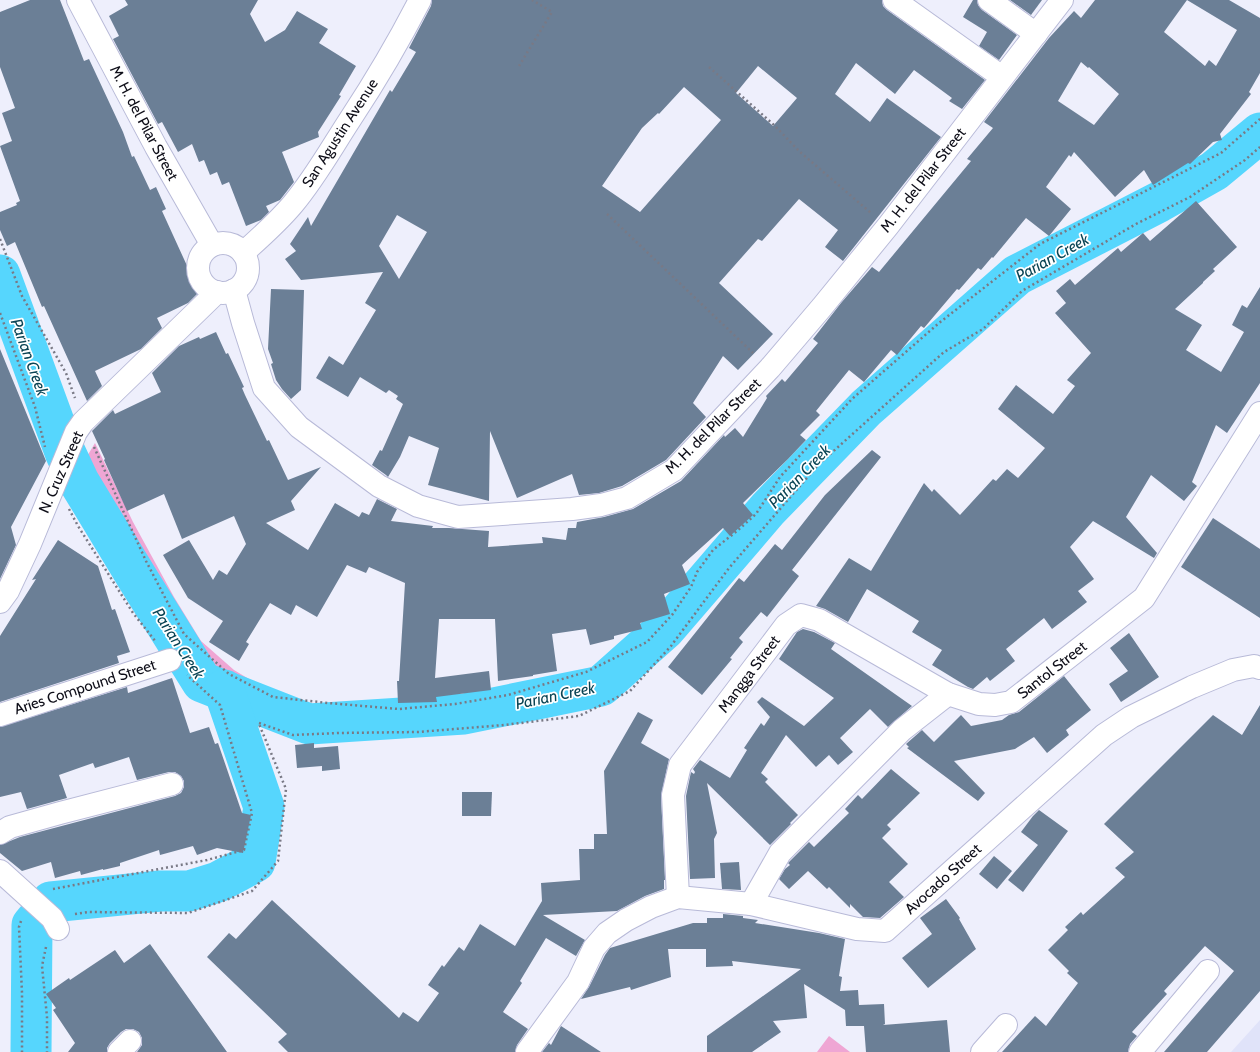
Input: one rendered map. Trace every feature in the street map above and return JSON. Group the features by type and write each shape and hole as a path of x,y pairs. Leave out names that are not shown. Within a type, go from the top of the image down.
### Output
{"street":[{"name":"M. H. del Pilar Street","path":"78,0 170,174 212,245"},
{"name":"San Agustin Avenue","path":"243,253 274,225 294,203 312,178 372,85 407,26 420,0"},
{"path":"894,0 1002,77"},
{"path":"989,0 1036,34"},
{"name":"M. H. del Pilar Street","path":"225,291 243,323 264,388 299,427 379,486 418,506 458,517 572,509 601,505 627,498 674,470 770,368 888,226 1062,0"},
{"path":"229,243 237,247 243,253 247,261 248,270 243,282 225,291 209,288 203,283 198,270 200,258 205,250 212,245 229,243"},
{"name":"N. Cruz Street","path":"3,595 30,544 80,427 225,291"},
{"name":"Santol Street","path":"948,694 979,704 995,705 1011,702 1144,598 1260,413"},
{"name":"Mangga Street","path":"678,897 673,795 680,765 786,625 801,615 824,622 948,694"},
{"name":"Aries Compound Street","path":"0,715 170,660"},
{"name":"Avocado Street","path":"527,1052 578,982 594,948 607,933 626,920 651,907 678,897 751,904 857,929 885,931 1104,735 1130,717 1192,687 1233,670 1254,666 1260,668"},
{"path":"751,904 780,852 902,730 948,694"},
{"path":"0,833 10,827 172,784"},
{"path":"0,871 46,914"},
{"path":"1140,1052 1208,971"},
{"path":"982,1052 1006,1025"}],"path":[{"path":"519,66 552,12 532,0"},
{"path":"710,67 774,125 800,152 875,216"},
{"path":"0,239 22,296 66,373 80,427 184,634 229,674 273,697 399,709 455,704 508,695 586,672 647,642 672,615 691,587 697,572 713,550 756,514 780,477 852,399 939,323 1040,244 1221,153 1260,119"},
{"path":"46,914 63,917 89,912 188,913 252,891 278,861 286,789 259,723 293,735 418,732 504,726 579,716 630,691 671,646 729,568 818,465 944,352 983,329 1022,290 1136,224 1190,197 1245,160 1260,147"},
{"path":"607,214 770,368"},
{"path":"0,313 35,407 57,478 78,526 133,613 170,660 220,705 252,813 244,850 207,860 46,914 19,927 22,993 22,1052"},
{"path":"46,914 50,930 42,966 47,1017 47,1052"}],"shaded area":[{"path":"95,443 133,522 174,597 201,641 234,670 259,685 253,695 227,682 181,643 145,581 116,517 86,458"},
{"path":"1260,1020 1260,1052 1231,1052"},
{"path":"829,1036 850,1052 817,1052"}],"building":[{"path":"30,0 60,0 84,61 89,59 123,132 132,157 134,156 150,190 156,187 166,209 162,211 199,292 188,303 157,318 162,328 141,349 95,371 102,386 87,401 44,306 42,307 15,242 7,246 0,230 0,212 17,205 16,203 20,201 0,146 12,141 2,113 15,108 0,67 0,12"},
{"path":"125,0 258,0 250,14 265,42 285,30 297,11 328,29 319,43 356,66 339,95 341,96 318,132 319,137 282,152 294,182 280,200 266,206 269,212 261,220 246,226 229,182 222,185 217,172 210,175 204,160 199,162 192,144 178,152 162,122 158,124 113,39 119,36 109,16 128,5"},
{"path":"432,0 882,0 883,6 887,10 985,80 962,109 949,101 952,98 914,70 895,94 856,63 835,94 870,122 887,98 941,137 843,261 825,247 838,230 799,199 762,241 758,239 719,283 773,334 738,370 723,356 693,403 706,417 666,460 622,486 599,493 579,495 572,474 517,498 490,431 489,501 428,485 439,448 409,436 400,457 388,477 372,465 380,450 382,451 403,404 396,399 398,396 389,390 386,393 360,377 348,397 316,378 329,356 343,365 376,310 365,303 383,272 301,280 285,259 296,251 290,244 308,217 311,226 390,90 392,92 416,52 409,48 431,6","holes":["758,66 797,98 773,126 736,93","684,87 721,120 640,212 602,186 642,128 658,113 659,114","397,215 427,232 399,279 379,246"]},
{"path":"973,0 977,0 978,5 982,10 1017,35 999,60 979,46 987,32 963,17"},
{"path":"1010,0 1042,0 1031,15"},
{"path":"1095,0 1187,0 1229,0 1260,18 1260,73 1249,92 1251,94 1220,134 1222,140 1213,142 1190,164 1188,163 1153,185 1144,170 1115,197 1074,152 1071,157 1069,155 1046,187 1071,209 1049,236 1026,218 993,258 992,257 981,270 978,268 959,290 957,289 924,328 921,326 897,355 891,350 864,382 849,370 816,411 820,415 800,435 806,440 743,503 753,515 730,536 723,528 682,565 690,584 664,594 670,614 640,623 642,629 614,636 614,639 590,645 586,629 552,634 557,671 498,681 495,619 439,619 435,678 489,671 491,690 436,697 437,702 398,703 397,681 399,681 405,583 369,567 366,573 347,565 317,617 296,605 291,615 270,603 246,642 249,644 239,661 209,642 223,621 188,598 163,555 189,540 213,580 219,570 227,575 246,544 234,516 182,539 164,494 127,511 92,431 113,410 115,414 161,392 152,373 179,346 199,337 200,339 216,332 244,387 242,388 267,441 269,440 288,480 321,467 291,501 295,510 266,523 308,550 335,503 359,517 362,512 369,515 377,499 397,509 391,521 433,526 432,528 489,531 488,547 543,543 542,537 566,540 568,528 576,528 577,522 604,517 633,509 681,481 724,435 725,437 735,428 743,437 767,398 766,396 782,379 785,382 818,343 813,339 841,303 872,267 879,272 971,161 967,159 993,128 984,122 1049,38 1074,11 1081,18","holes":["1187,0 1237,30 1216,66 1209,60 1205,66 1164,32","1081,62 1088,68 1089,67 1119,94 1094,125 1058,101"]},
{"path":"1196,201 1237,247 1213,269 1215,271 1203,283 1175,309 1202,325 1186,350 1221,372 1244,332 1232,325 1242,305 1247,308 1260,287 1260,383 1227,433 1216,425 1192,482 1197,486 1184,501 1151,475 1126,517 1157,553 1154,558 1093,521 1070,547 1094,579 1078,591 1087,602 1052,629 1044,618 1006,649 1015,661 990,681 987,677 973,689 932,665 942,650 912,632 919,621 867,589 848,622 825,609 816,606 849,558 871,571 924,483 932,492 934,489 960,515 993,479 996,481 1007,469 1018,478 1045,448 998,409 1016,385 1053,414 1075,386 1067,380 1091,353 1055,313 1066,303 1056,291 1070,279 1075,285 1118,248 1121,252 1143,233 1150,241"},
{"path":"271,289 304,290 301,390 291,399 276,380 271,364 273,363 268,349"},
{"path":"0,349 46,461 11,527 16,545 0,579"},
{"path":"872,450 881,457 792,570 799,576 767,617 761,612 739,638 743,642 730,658 732,659 702,695 668,667 739,578 744,582 775,544 782,550 825,495"},
{"path":"1213,518 1260,549 1260,618 1181,567"},
{"path":"58,540 98,566 112,610 115,609 130,652 117,656 119,663 0,702 0,636 36,579 32,580"},
{"path":"803,629 814,632 835,643 831,649 912,706 888,727 870,709 840,738 853,752 838,765 829,755 816,767 786,735 761,773 768,779 765,782 798,815 770,845 707,783 717,833 714,839 715,878 690,879 686,796 691,772 694,774 695,772 693,769 700,760 730,778 747,750 744,748 761,723 764,726 770,717 757,702 762,697 804,726 834,698 779,659 797,632"},
{"path":"1129,633 1159,677 1121,702 1109,684 1128,671 1110,648"},
{"path":"1064,676 1091,710 1066,730 1069,735 1047,753 1034,737 1015,749 954,761 985,793 978,801 907,748 909,747 906,744 922,730 934,742 961,715 971,726 1002,720 1009,715 1019,712"},
{"path":"172,678 190,733 209,727 215,744 218,743 242,813 251,815 243,853 217,848 197,855 193,846 160,855 159,850 120,863 120,866 81,875 80,871 55,878 51,862 22,871 0,853 0,845 20,837 175,796 181,793 184,787 184,781 181,776 175,772 169,772 137,780 129,757 95,768 93,763 59,775 67,798 27,809 21,792 0,797 0,727 127,687 128,693"},
{"path":"1260,705 1260,991 1207,1052 1164,1052 1234,971 1205,946 1164,991 1167,994 1132,1032 1137,1036 1130,1044 1128,1052 1002,1052 1035,1016 1046,1026 1078,983 1067,973 1069,971 1048,950 1068,930 1065,927 1081,912 1083,915 1125,877 1115,868 1134,852 1104,824 1213,715 1242,735"},
{"path":"638,712 653,720 641,743 669,759 661,796 665,880 664,889 645,896 617,911 543,915 585,940 576,956 546,938 520,981 522,983 503,1012 528,1029 517,1045 515,1052 288,1052 278,1042 287,1034 207,957 229,933 236,939 272,900 399,1018 403,1012 418,1022 439,993 428,985 442,965 444,967 459,947 464,951 480,924 515,946 542,901 541,883 580,880 579,849 594,849 594,834 607,834 604,771"},
{"path":"314,743 314,748 338,746 340,769 322,771 322,766 297,768 295,745"},
{"path":"891,769 920,793 887,825 891,829 882,838 908,864 889,882 904,897 880,918 863,917 850,904 850,908 829,887 827,889 808,871 789,889 779,879 785,869 790,865 788,863 809,842 814,847 849,813 845,809 858,795 862,799"},
{"path":"462,792 492,792 491,816 462,816"},
{"path":"1039,810 1068,831 1023,892 1008,880 1038,845 1021,832"},
{"path":"994,856 1012,871 997,889 979,874"},
{"path":"739,862 741,890 722,889 720,863"},
{"path":"946,899 960,918 959,919 976,949 928,988 902,958 932,934 920,918"},
{"path":"723,914 743,916 743,918 758,920 755,923 819,933 845,939 839,976 842,977 840,991 858,990 859,1005 884,1004 885,1024 883,1025 947,1020 950,1052 866,1052 864,1026 846,1026 845,1010 804,984 807,1018 773,1021 781,1032 752,1052 707,1052 707,1036 801,969 732,961 733,966 706,967 706,949 668,949 671,977 631,990 630,987 581,999 610,948 693,923 707,923 707,918 723,918"},
{"path":"150,944 227,1052 137,1052 142,1045 142,1038 139,1032 133,1029 126,1029 110,1043 107,1048 107,1052 68,1052 75,1043 53,1010 56,1008 46,994 115,950 124,963"},
{"path":"561,1026 601,1052 542,1052 549,1043 551,1045"}],"waterway":[{"name":"Parian Creek","path":"0,275 65,452 79,482 202,682 309,724 464,714 601,686 665,629 768,509 866,408 1017,275 1159,202 1214,171 1260,133"},
{"path":"31,1052 32,925 51,902 160,891 189,891 218,882 255,862 264,807 224,690"}]}
